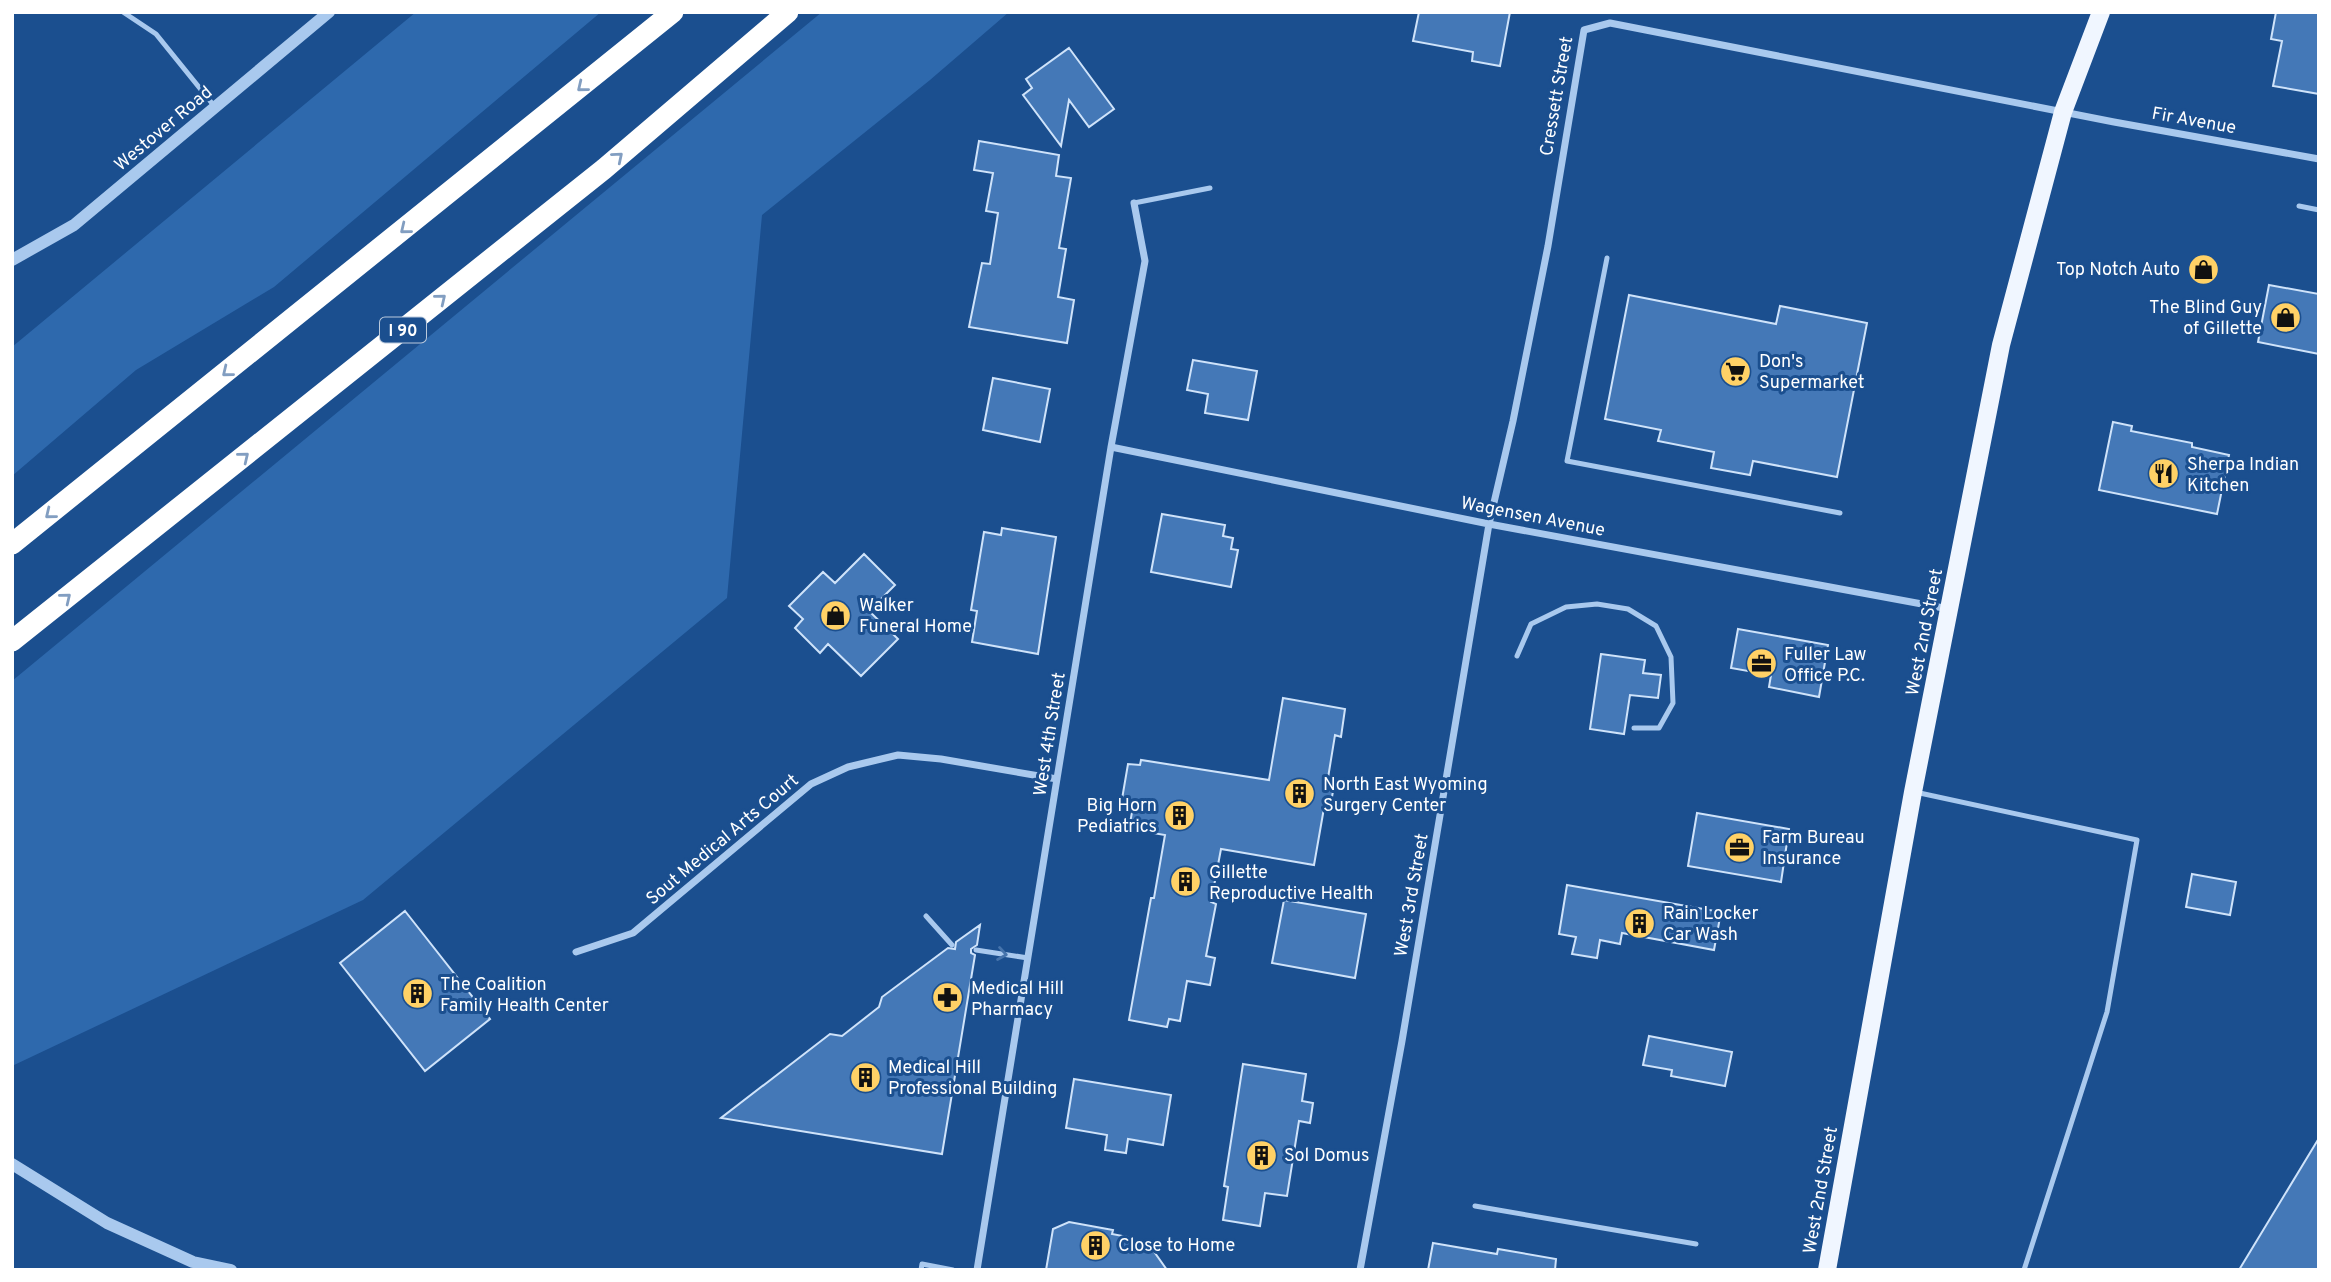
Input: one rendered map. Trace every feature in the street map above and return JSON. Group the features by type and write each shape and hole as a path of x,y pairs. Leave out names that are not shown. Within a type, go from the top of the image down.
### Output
{"highway":[{"path":"611,63 665,12"},
{"path":"12,544 673,12"},
{"name":"I 90","path":"12,641 604,169 789,12"}],"main road":[{"name":"West 2nd Street","path":"1827,1270 1913,792 2001,345 2063,112 2101,12"}],"street":[{"name":"Westover Road","path":"12,260 74,225 330,12"},
{"name":"Cressett Street","path":"1489,524 1548,246 1584,30 1610,23 2063,112"},
{"name":"Fir Avenue","path":"2063,112 2319,159"},
{"name":"West 4th Street","path":"977,1270 1111,447 1144,261 1134,203"},
{"name":"Wagensen Avenue","path":"1111,447 1489,524 1950,609"},
{"name":"West 3rd Street","path":"1360,1270 1489,524"},
{"name":"Sout Medical Arts Court","path":"576,952 633,933 811,784 848,767 898,755 941,759 1057,779"},
{"path":"12,1164 107,1223 191,1266 231,1270"}],"lane":[{"path":"123,12 156,34 215,107"},
{"path":"1134,203 1210,188"},
{"path":"2299,206 2319,210"},
{"path":"1607,258 1567,461 1840,513"},
{"path":"1517,656 1531,624 1566,607 1598,604 1628,609 1656,626 1671,657 1673,703 1659,728 1634,728"},
{"path":"1913,792 2137,841 2107,1012 2024,1270"},
{"path":"926,915 952,946"},
{"path":"976,950 1028,958"},
{"path":"1475,1206 1696,1244"},
{"path":"921,1270 922,1264 953,1270"}],"shaded area":[{"path":"416,12 601,12 274,287 136,370 12,476 12,347"},
{"path":"822,12 1009,12 930,80 762,215 727,598 363,900 12,1066 12,681"}],"building":[{"path":"1419,12 1510,12 1500,66 1472,61 1473,52 1413,41"},
{"path":"2276,12 2319,12 2319,94 2273,86 2282,41 2271,39"},
{"path":"1069,48 1114,109 1089,127 1069,100 1061,146 1023,95 1032,88 1026,79"},
{"path":"979,141 1059,155 1056,176 1071,178 1059,248 1066,249 1058,297 1074,300 1067,343 969,327 982,263 990,264 998,213 986,211 993,173 974,170"},
{"path":"2269,285 2319,294 2319,354 2258,342"},
{"name":"Don's Supermarket","path":"1629,295 1776,324 1780,306 1867,323 1837,477 1753,461 1750,475 1711,468 1714,452 1658,441 1661,430 1605,419"},
{"path":"1193,360 1257,371 1248,420 1205,413 1208,394 1187,390"},
{"path":"993,378 1050,389 1040,442 983,430"},
{"name":"Sherpa Indian Kitchen","path":"2113,422 2132,426 2131,431 2192,443 2192,447 2229,455 2217,514 2099,490"},
{"path":"1162,514 1225,525 1223,536 1233,538 1231,549 1238,550 1231,587 1151,572"},
{"path":"1002,528 1056,537 1038,654 972,642 977,611 971,610 984,532 1001,535"},
{"name":"Walker Funeral Home","path":"864,554 895,585 869,611 898,639 861,676 828,644 820,653 795,628 803,619 789,606 823,572 835,583"},
{"path":"1738,629 1828,645 1819,697 1769,687 1771,675 1731,668"},
{"path":"1601,654 1645,660 1643,673 1661,675 1658,698 1630,695 1624,734 1590,729"},
{"path":"1283,698 1345,709 1341,737 1335,735 1328,778 1335,779 1330,809 1324,808 1314,865 1221,849 1211,902 1216,904 1206,956 1215,958 1210,985 1187,981 1180,1021 1169,1019 1167,1027 1129,1020 1165,835 1129,829 1134,801 1122,799 1128,764 1140,765 1141,760 1269,780"},
{"name":"Farm Bureau Insurance","path":"1697,813 1789,829 1781,882 1688,866"},
{"path":"2192,874 2236,882 2230,915 2186,907"},
{"name":"Rain Locker Car Wash","path":"1567,885 1721,912 1714,950 1622,933 1620,944 1600,940 1597,958 1572,954 1576,937 1559,934"},
{"path":"1284,900 1366,914 1355,978 1272,963"},
{"name":"The Coalition Family Health Center","path":"405,911 490,1019 425,1071 340,963"},
{"name":"Medical Hill Professional Building","path":"980,925 977,945 971,949 971,953 975,955 942,1154 721,1118 830,1034 842,1036 879,1007 882,997 948,948 955,949 956,942"},
{"path":"1649,1036 1732,1052 1725,1086 1671,1076 1672,1070 1643,1065"},
{"name":"Sol Domus","path":"1243,1064 1306,1074 1302,1101 1313,1103 1310,1123 1299,1121 1287,1196 1265,1193 1260,1226 1223,1220 1228,1187 1224,1186"},
{"path":"1074,1079 1171,1095 1163,1145 1128,1139 1126,1153 1105,1150 1107,1135 1066,1128"},
{"path":"2319,1138 2319,1270 2239,1270"},
{"name":"Close to Home","path":"1069,1222 1113,1230 1112,1234 1128,1237 1128,1243 1150,1246 1167,1270 1046,1270 1053,1229"},
{"path":"1433,1243 1497,1254 1498,1249 1556,1259 1555,1270 1428,1270"}],"place":[{"name":"Top Notch Auto","path":"2203,269"},
{"name":"The Blind Guy of Gillette","path":"2285,317"},
{"name":"Don's Supermarket","path":"1736,371"},
{"name":"Sherpa Indian Kitchen","path":"2164,474"},
{"name":"Walker Funeral Home","path":"836,615"},
{"name":"Fuller Law Office P.C.","path":"1761,664"},
{"name":"North East Wyoming Surgery Center","path":"1300,794"},
{"name":"Big Horn Pediatrics","path":"1180,815"},
{"name":"Farm Bureau Insurance","path":"1739,847"},
{"name":"Gillette Reproductive Health","path":"1186,882"},
{"name":"Rain Locker Car Wash","path":"1640,923"},
{"name":"The Coalition Family Health Center","path":"417,994"},
{"name":"Medical Hill Pharmacy","path":"948,998"},
{"name":"Medical Hill Professional Building","path":"865,1077"},
{"name":"Sol Domus","path":"1261,1155"},
{"name":"Close to Home","path":"1095,1245"}]}
